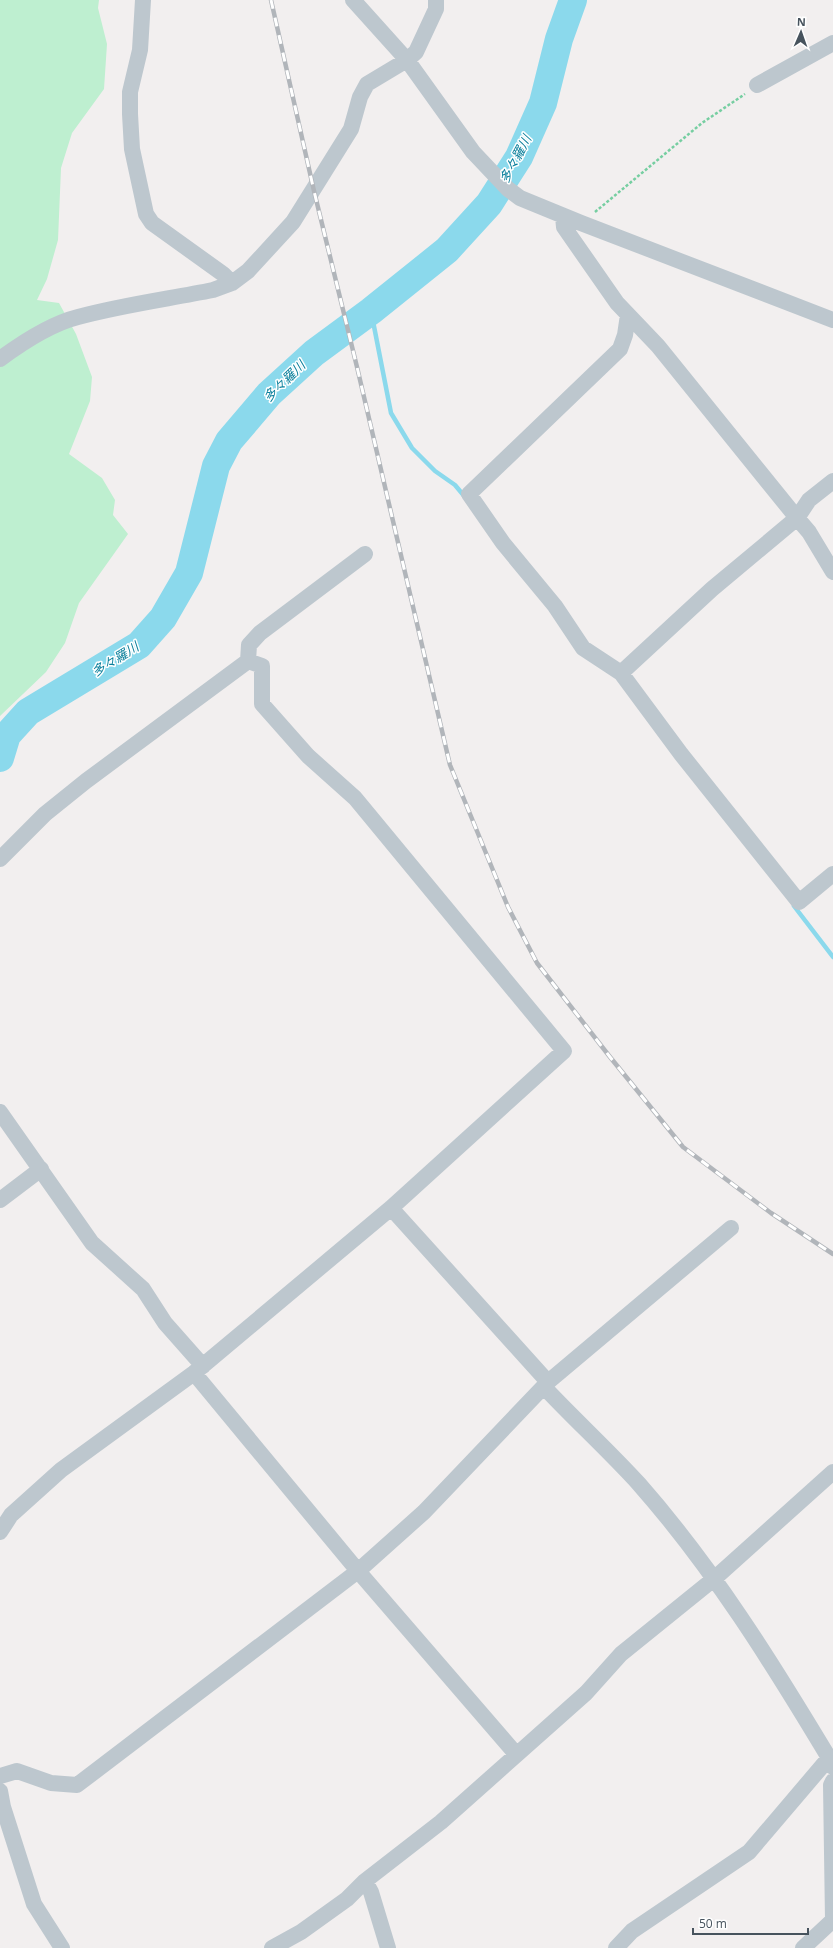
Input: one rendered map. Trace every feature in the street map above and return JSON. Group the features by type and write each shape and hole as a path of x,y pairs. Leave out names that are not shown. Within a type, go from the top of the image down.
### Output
{"street":[{"path":"143,0 140,50 130,92 130,114 132,149 146,214 152,223 232,282"},
{"path":"353,0 407,60 473,152 508,189 520,198 833,320"},
{"path":"0,359 16,347 46,330 77,317 213,290 232,282 248,271 293,222 351,129 360,97 367,84 407,60 416,52 436,9 436,0"},
{"path":"758,85 833,43"},
{"path":"563,216 564,226 617,303 658,346 809,532 833,572"},
{"path":"628,315 620,349 469,494 503,543 555,606 583,648 621,673 681,754 799,902 833,874"},
{"path":"621,673 712,588 797,518 809,500 833,481"},
{"path":"0,859 45,814 86,781 248,661 249,645 260,633 365,554"},
{"path":"0,1532 11,1515 61,1470 199,1370 391,1208 564,1051 355,798 308,756 262,704 262,666 248,661"},
{"path":"0,1112 92,1243 143,1289 165,1323 199,1370 358,1572 516,1754"},
{"path":"0,1200 41,1169"},
{"path":"391,1208 546,1385 639,1484 715,1578 830,1754 749,1852 632,1931 616,1948"},
{"path":"0,1776 17,1771 51,1783 77,1785 358,1572 424,1512 546,1385 730,1228"},
{"path":"272,1948 301,1932 347,1899 365,1881 441,1822 586,1693 621,1654 715,1578 833,1472"},
{"path":"803,1948 833,1920 831,1785 833,1781"},
{"path":"0,1791 3,1807 34,1904 62,1948"},
{"path":"365,1881 371,1892 388,1948"}],"path":[{"path":"581,223 702,123 758,85"}],"green space":[{"path":"0,0 99,0 98,8 107,44 104,89 72,133 61,168 58,240 47,279 37,300 59,303 76,334 92,377 90,401 69,454 102,478 115,500 113,515 128,534 79,603 65,643 46,672 0,716"}],"waterway":[{"name":"多々羅川","path":"0,758 7,735 28,712 139,645 163,618 189,573 216,466 229,441 269,394 314,353 371,311 447,250 489,204 519,157 543,103 559,39 573,0"},
{"path":"371,311 391,413 412,448 435,471 455,485 465,497"},
{"path":"794,906 833,957"}],"railway":[{"path":"271,0 314,191 357,367 450,765 508,907 537,963 610,1057 683,1147 771,1213 833,1254"}]}
